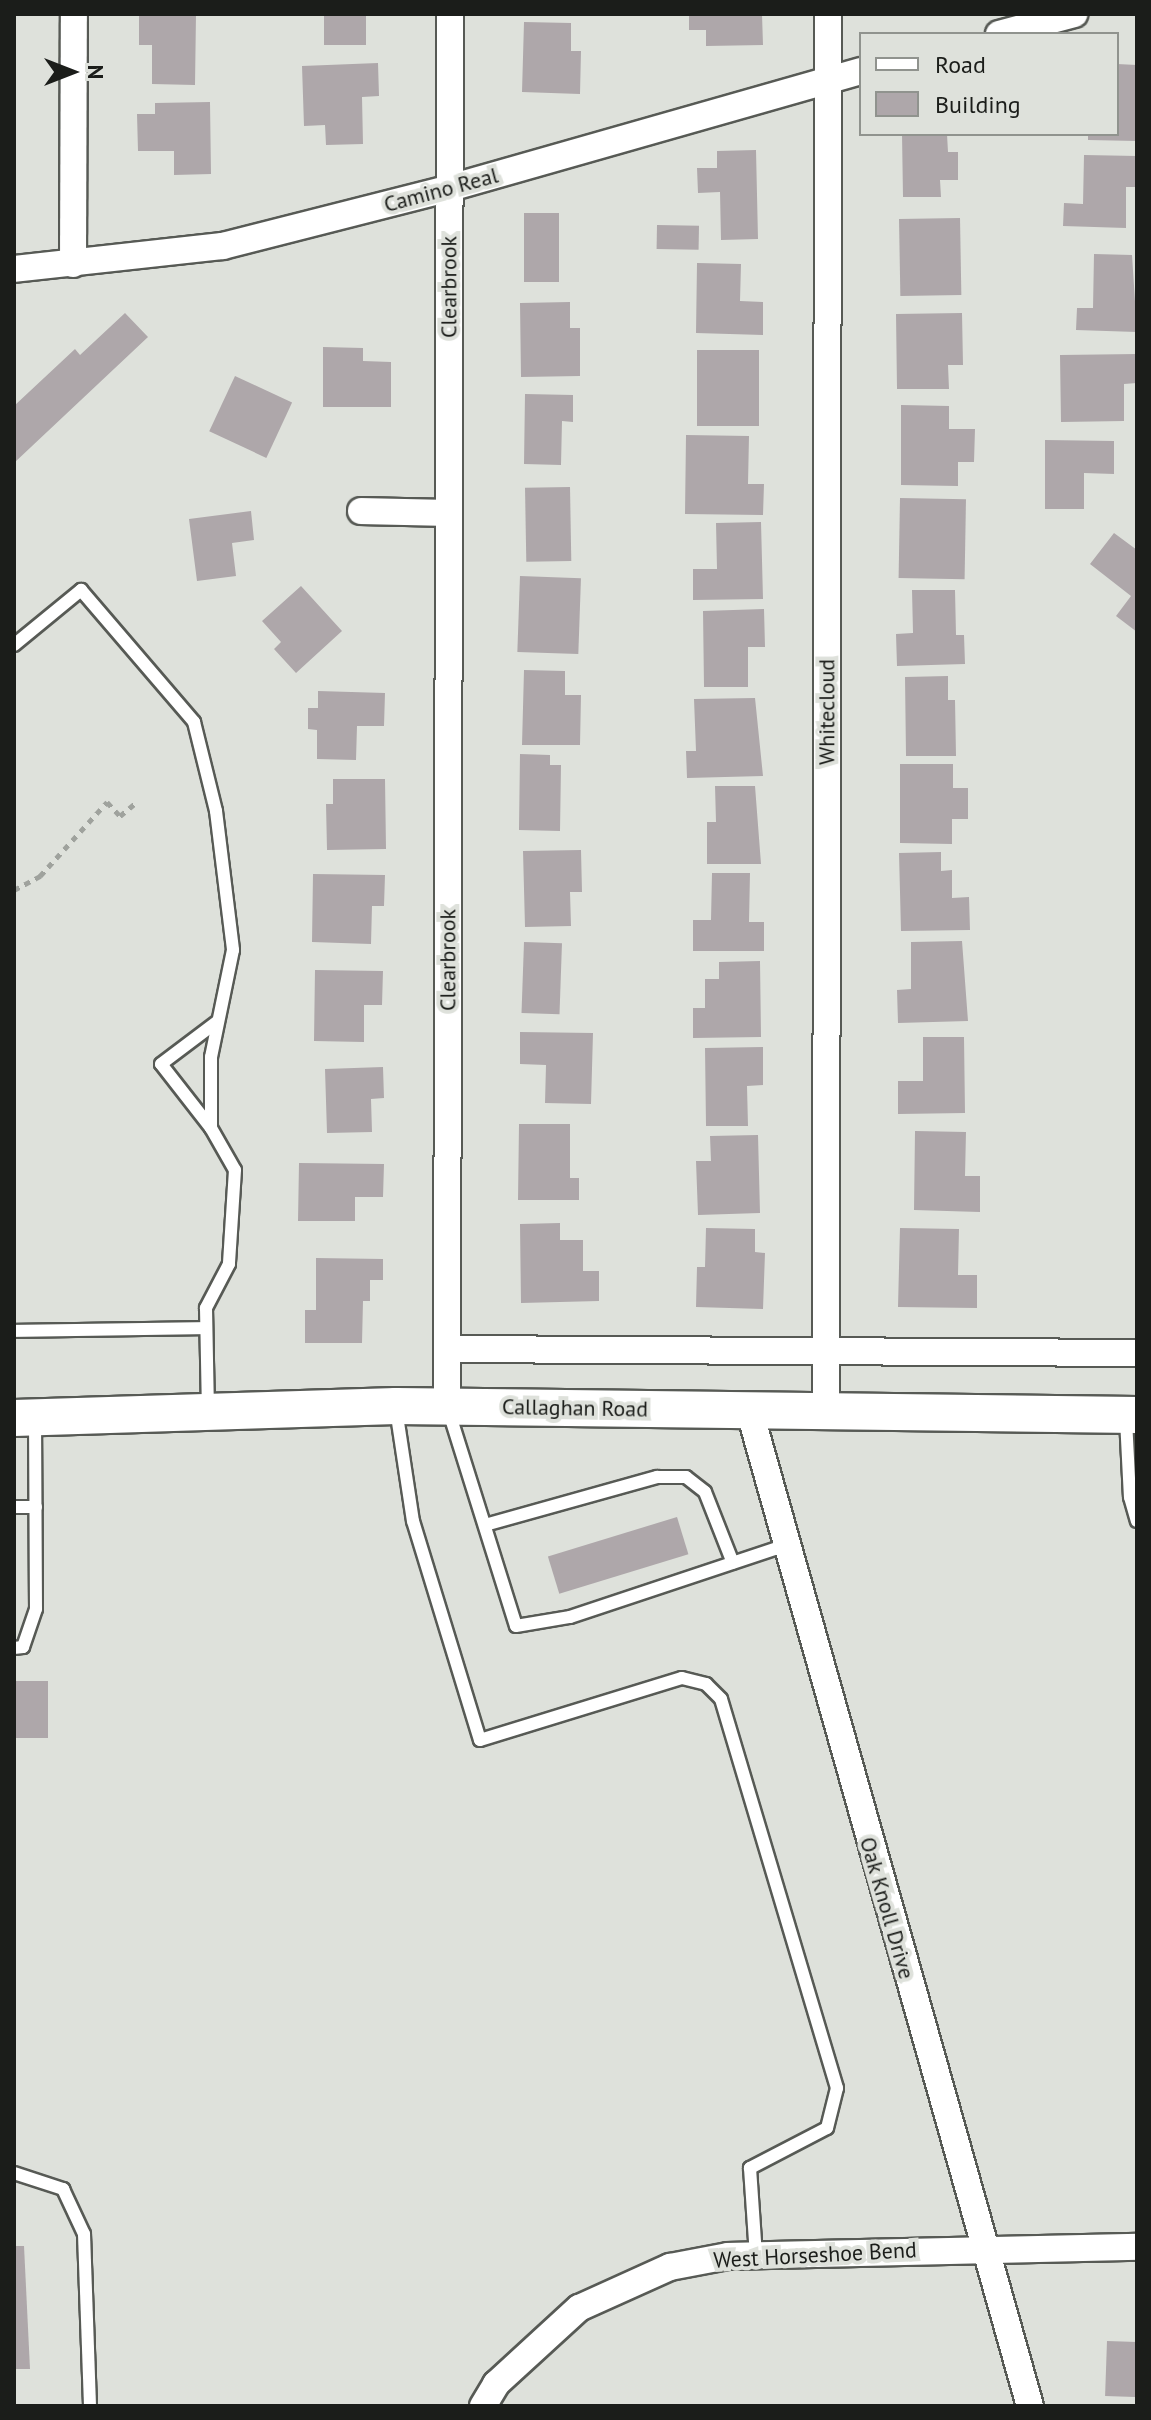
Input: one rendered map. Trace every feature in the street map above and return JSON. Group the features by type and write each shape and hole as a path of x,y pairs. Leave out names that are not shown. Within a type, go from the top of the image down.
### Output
{"main road":[{"name":"Callaghan Road","path":"24,1418 396,1406 1131,1415"}],"street":[{"path":"73,264 74,14"},
{"name":"Clearbrook","path":"447,1406 450,14"},
{"name":"Whitecloud","path":"826,1410 828,14"},
{"path":"1006,32 1074,14"},
{"name":"Camino Real","path":"14,269 223,246 450,188 859,72"},
{"path":"361,511 448,513"},
{"path":"448,1349 1137,1353"},
{"name":"Oak Knoll Drive","path":"749,1409 783,1546 1030,2406"},
{"name":"West Horseshoe Bend","path":"483,2406 522,2359 579,2308 614,2287 670,2267 756,2255 984,2247 1137,2247"}],"lane":[{"path":"14,645 81,590 194,722 216,811 233,950 211,1057 211,1128"},
{"path":"208,1414 206,1308 229,1264 235,1170 211,1128 161,1064 218,1021"},
{"path":"14,1331 206,1328"},
{"path":"396,1406 413,1521 480,1740 682,1678 706,1684 721,1699 837,2088 827,2128 750,2168 756,2255"},
{"path":"447,1406 516,1626 570,1617 783,1546"},
{"path":"1131,1415 1130,1497 1137,1521"},
{"path":"14,1648 23,1647 36,1609 36,1507 24,1418"},
{"path":"485,1525 657,1477 686,1477 705,1492 733,1563"},
{"path":"14,1507 36,1507"},
{"path":"14,2173 63,2189 84,2234 90,2406"}],"path":[{"path":"14,890 40,876 107,802 120,816 138,801"}],"building":[{"path":"139,14 196,14 195,85 152,84 152,45 139,45"},
{"path":"324,14 366,14 366,45 324,45"},
{"path":"689,14 762,14 763,45 706,46 706,30 689,30"},
{"path":"524,22 571,23 571,51 581,51 580,94 522,92"},
{"path":"378,63 379,96 362,97 363,144 326,145 325,125 304,126 302,66"},
{"path":"1119,64 1137,65 1137,141 1088,140 1088,136 1119,136"},
{"path":"210,102 211,174 174,175 174,151 138,151 137,114 155,114 155,103"},
{"path":"902,136 947,136 948,152 958,152 958,180 940,180 941,197 903,197"},
{"path":"756,150 758,239 721,240 720,192 698,193 697,168 717,168 717,151"},
{"path":"1084,155 1137,156 1137,187 1126,187 1126,228 1063,226 1064,203 1083,204"},
{"path":"524,213 559,213 559,282 524,282"},
{"path":"960,218 961,295 900,296 899,219"},
{"path":"657,225 699,226 699,250 657,249"},
{"path":"1094,254 1132,255 1137,332 1076,330 1077,308 1093,308"},
{"path":"697,263 741,264 740,301 763,302 763,335 696,333"},
{"path":"570,302 570,328 580,328 580,376 521,377 520,303"},
{"path":"125,313 148,337 14,463 14,406 75,349 80,355"},
{"path":"962,313 963,365 948,365 949,389 897,389 896,314"},
{"path":"323,347 363,348 363,361 391,362 391,407 323,407"},
{"path":"697,350 759,350 759,426 697,426"},
{"path":"1137,354 1137,383 1124,384 1124,421 1061,422 1060,355"},
{"path":"235,376 292,403 266,458 209,431"},
{"path":"525,394 573,395 573,422 562,421 561,465 524,464"},
{"path":"901,405 949,406 949,429 975,429 974,462 958,462 958,486 901,485"},
{"path":"686,435 749,436 748,484 764,484 763,515 685,514"},
{"path":"1045,440 1114,441 1114,474 1084,473 1084,509 1045,509"},
{"path":"570,487 571,561 526,562 525,488"},
{"path":"900,498 966,499 965,579 899,578"},
{"path":"251,511 254,540 232,543 236,576 197,581 189,519"},
{"path":"761,522 763,599 693,600 693,569 717,569 716,523"},
{"path":"1114,533 1137,550 1137,632 1116,616 1131,596 1090,564"},
{"path":"520,576 581,578 578,654 517,652"},
{"path":"301,586 342,631 296,673 274,649 281,642 262,621"},
{"path":"912,590 955,590 956,635 964,635 965,664 897,666 896,634 913,633"},
{"path":"764,609 765,647 748,647 748,687 704,687 703,611"},
{"path":"524,670 565,671 565,695 581,695 580,745 522,745"},
{"path":"948,676 948,700 955,700 956,756 906,756 905,677"},
{"path":"318,691 385,693 384,726 357,726 356,760 317,759 317,730 308,729 308,708 318,708"},
{"path":"755,698 763,776 687,778 686,751 696,751 694,699"},
{"path":"520,754 550,755 550,765 561,765 560,831 519,830"},
{"path":"900,764 953,764 953,788 968,788 968,819 952,819 952,844 900,843"},
{"path":"333,779 385,779 386,849 327,850 326,804 333,804"},
{"path":"715,786 755,786 761,864 707,864 707,822 716,822"},
{"path":"581,850 582,892 570,892 571,926 525,927 523,851"},
{"path":"941,852 941,871 952,870 952,898 969,897 970,930 901,931 899,853"},
{"path":"712,873 750,873 749,922 764,922 764,951 693,951 693,920 711,920"},
{"path":"313,874 385,875 384,906 372,906 371,944 312,942"},
{"path":"962,941 968,1021 898,1023 897,990 911,989 911,942"},
{"path":"524,942 562,943 559,1014 522,1013"},
{"path":"760,961 761,1037 693,1038 693,1008 705,1008 705,979 719,979 719,962"},
{"path":"315,970 383,971 382,1005 364,1005 364,1042 314,1041"},
{"path":"520,1032 593,1033 591,1104 545,1103 546,1065 520,1064"},
{"path":"923,1037 964,1037 965,1113 898,1114 898,1081 923,1081"},
{"path":"763,1047 763,1085 747,1086 748,1126 706,1126 705,1048"},
{"path":"383,1067 384,1098 371,1099 372,1132 327,1133 325,1069"},
{"path":"519,1124 570,1124 570,1178 579,1178 579,1200 518,1200"},
{"path":"915,1131 966,1132 965,1176 980,1176 980,1212 914,1210"},
{"path":"758,1135 760,1213 698,1215 696,1161 711,1161 710,1136"},
{"path":"299,1163 384,1164 383,1197 355,1197 355,1221 298,1221"},
{"path":"560,1223 560,1240 583,1240 583,1271 599,1271 599,1301 521,1303 520,1224"},
{"path":"706,1228 755,1229 755,1252 765,1253 763,1309 696,1307 697,1267 705,1267"},
{"path":"900,1228 959,1229 958,1275 977,1275 977,1308 898,1307"},
{"path":"316,1258 383,1259 383,1280 370,1280 370,1301 363,1301 362,1343 305,1343 305,1310 316,1310"},
{"path":"677,1517 688,1554 559,1594 548,1556"},
{"path":"14,1681 48,1681 48,1738 14,1738"},
{"path":"14,2246 24,2246 30,2369 14,2369"},
{"path":"1107,2341 1137,2342 1135,2397 1105,2396"}]}
